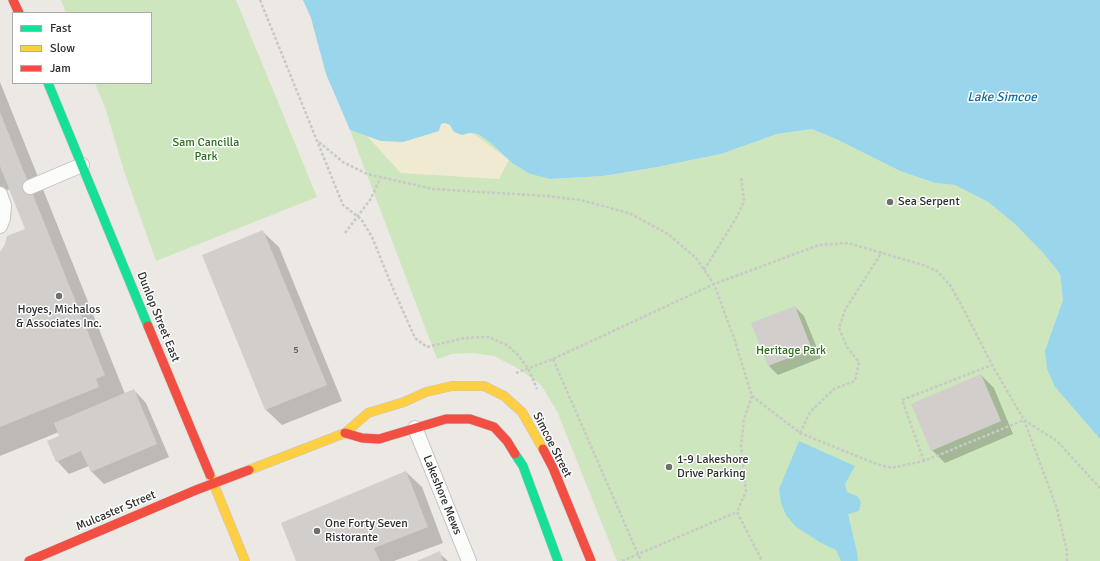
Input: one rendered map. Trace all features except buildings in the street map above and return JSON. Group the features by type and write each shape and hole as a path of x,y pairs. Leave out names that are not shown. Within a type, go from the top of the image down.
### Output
{"main road":[{"path":"13,0 19,12"},
{"name":"Dunlop Street East","path":"48,84 245,561"},
{"name":"Simcoe Street","path":"213,483 345,433 368,413 404,402 426,392 452,386 484,386 504,396 522,412 538,437 553,468 591,561"},
{"path":"345,433 362,438 380,439 446,419 470,419 494,427 507,440 523,466 558,561"},
{"name":"Mulcaster Street","path":"29,561 213,483"}],"lane":[{"path":"30,187 82,165"},
{"path":"0,226 3,218 3,193"},
{"name":"Lakeshore Mews","path":"415,428 469,561"}],"path":[{"path":"260,0 319,142 343,205 360,219 372,237 391,284 416,338 427,347"},
{"path":"319,142 343,162 367,174 433,188 547,196 580,200 629,213 668,234 696,258 714,284 734,338 752,396 800,433 874,463 891,468 924,461 1024,420"},
{"path":"345,233 370,200 381,177"},
{"path":"704,270 738,215 744,201 741,177"},
{"path":"484,386 553,359 714,284 819,244 848,243 882,252 937,271 950,285 964,308 992,366 1024,420 1056,506 1067,551 1067,561"},
{"path":"800,433 810,412 834,389 855,381 859,362 847,347 839,328 845,310 882,252"},
{"path":"553,359 641,561"},
{"path":"924,461 902,400 992,366"},
{"path":"752,396 744,419 741,446 746,490 738,512 762,561"},
{"path":"1024,420 1057,441 1100,488"},
{"path":"622,561 738,512"}],"green space":[{"name":"Sam Cancilla Park","path":"61,0 236,0 317,197 156,261 124,171 105,107 95,84 152,84 152,12 66,12"},
{"name":"Heritage Park","path":"812,129 838,140 900,171 935,183 955,185 988,202 1016,225 1044,254 1060,274 1063,300 1046,351 1047,369 1055,387 1100,439 1100,561 617,561 557,411 541,385 519,369 494,356 473,353 452,354 437,359 350,130 381,141 470,133 478,134 491,143 512,163 530,174 550,179 603,176 652,168 721,154 777,134"}],"sand":[{"path":"371,116 436,119 464,126 509,160 499,179 401,173 366,135"}],"water":[{"name":"Lake Simcoe","path":"303,0 1100,0 1100,439 1055,387 1047,369 1045,351 1063,300 1060,274 1044,254 1016,225 988,202 955,185 935,183 900,171 838,140 812,129 777,134 721,154 652,168 603,176 550,179 530,174 512,163 491,143 478,134 470,133 462,135 454,132 450,125 445,123 441,124 439,131 403,142 381,141 350,130 326,74 311,18"},
{"path":"799,441 855,466 845,484 847,492 857,496 861,502 859,511 848,514 858,561 841,561 836,550 821,543 795,526 786,515 781,503 779,489"}],"traffic: fast":[{"path":"48,84 148,326"},
{"path":"515,454 523,466 558,561"}],"traffic: slow":[{"path":"249,470 345,433 368,413 404,402 426,392 452,386 484,386 504,396 522,412 543,449"},
{"path":"210,475 245,561"}],"traffic: jam":[{"path":"13,0 19,12"},
{"path":"148,326 210,475"},
{"path":"345,433 362,438 379,439 446,419 470,419 494,427 507,441 515,454"},
{"path":"543,449 553,468 591,561"},
{"path":"29,561 196,490 249,470"}],"place":[{"name":"Sea Serpent","path":"890,202"},
{"name":"Hoyes, Michalos & Associates Inc.","path":"59,296"},
{"name":"1-9 Lakeshore Drive Parking","path":"669,467"},
{"name":"One Forty Seven Ristorante","path":"317,531"}]}
